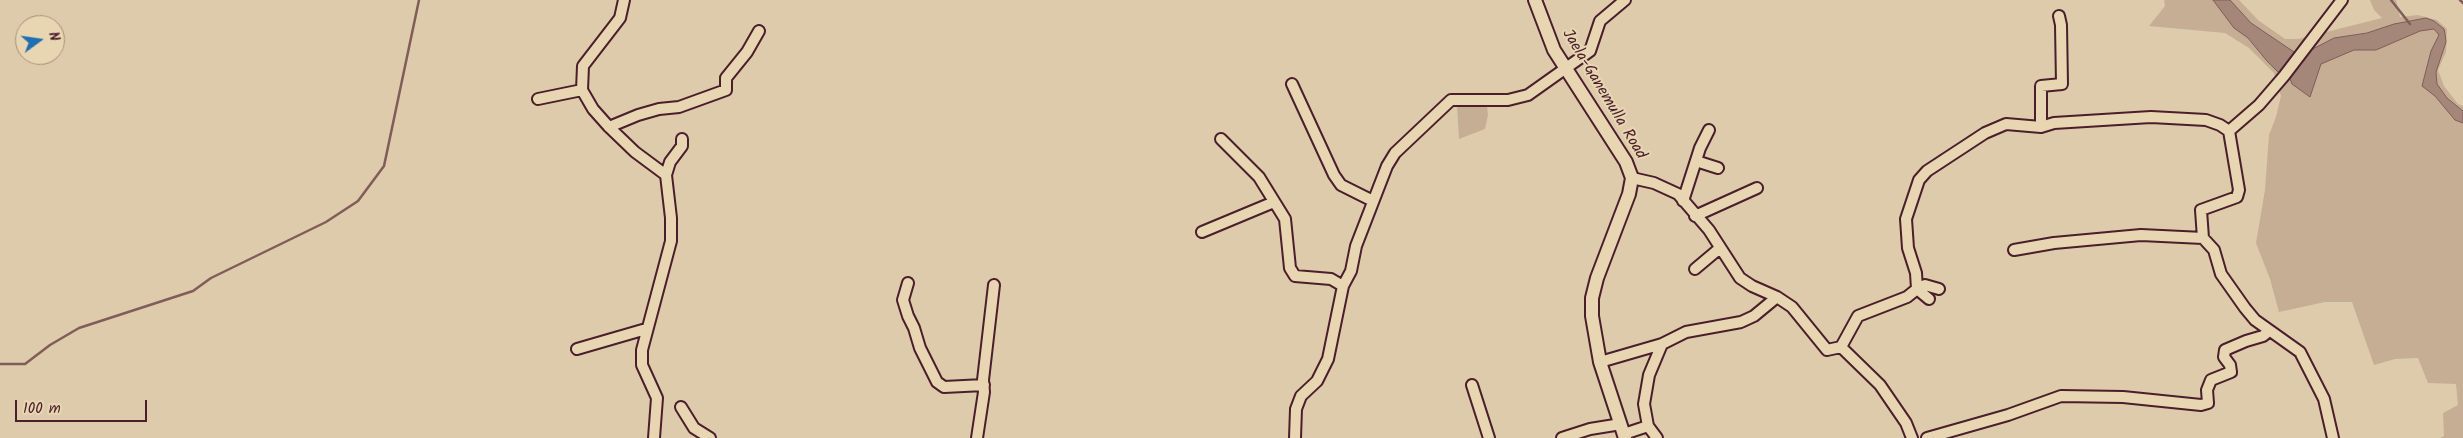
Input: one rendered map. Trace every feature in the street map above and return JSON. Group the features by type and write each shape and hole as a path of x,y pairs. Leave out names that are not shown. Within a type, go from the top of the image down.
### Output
{"main road":[{"name":"Jaela-Ganemulla Road","path":"1535,0 1545,30 1565,68 1626,162 1632,178 1629,194 1597,278 1592,298 1592,316 1600,362 1623,432"}],"street":[{"path":"624,0 620,18 582,66 582,90 593,109 609,127 635,152 666,175"},
{"path":"1295,438 1296,409 1301,396 1317,381 1328,359 1343,286 1351,271 1356,246 1387,166 1396,154 1445,103 1458,98 1518,98 1528,95 1590,51 1600,21 1625,0"},
{"path":"2229,131 2259,105 2304,51 2342,0"},
{"path":"2040,127 2041,86 2062,84 2061,25 2059,16"},
{"path":"609,127 638,114 679,107 726,90 726,78 747,52 759,31"},
{"path":"1292,84 1334,175 1341,185 1373,201"},
{"path":"538,99 582,90"},
{"path":"1929,299 1917,289 1916,273 1908,248 1906,219 1919,180 1927,171 1985,133 2006,124 2040,127 2068,122 2160,117 2206,120 2220,124 2229,131 2239,190 2237,197 2201,210 2203,238 2214,250 2221,274 2244,308 2269,331 2300,352 2324,398 2333,438"},
{"path":"1683,201 1700,148 1709,130"},
{"path":"654,434 657,398 642,366 642,350 645,344 646,329 671,241 671,218 666,175 670,162 682,146 682,139"},
{"path":"1221,139 1260,177 1285,220 1290,268 1295,276 1331,279 1343,286"},
{"path":"1696,161 1718,168"},
{"path":"1632,178 1665,187 1678,194 1709,230 1740,278 1752,286 1777,297 1792,308 1827,350 1841,347 1858,316 1907,298 1925,285 1939,289"},
{"path":"1695,216 1757,188"},
{"path":"1202,232 1274,202"},
{"path":"2014,250 2054,243 2141,235 2203,238"},
{"path":"1695,269 1720,248"},
{"path":"908,283 903,300 920,348 937,382 944,387 984,385"},
{"path":"977,438 994,285"},
{"path":"1600,362 1662,344 1686,332 1741,322 1754,316 1777,297"},
{"path":"577,349 646,329"},
{"path":"1927,438 2008,415 2061,396 2122,397 2201,405 2208,402 2207,390 2211,380 2231,372 2230,365 2224,356 2225,350 2246,340 2263,336 2269,331"},
{"path":"1657,438 1648,426 1644,404 1646,387 1653,362 1662,344"},
{"path":"1841,347 1880,385 1906,423 1912,438"},
{"path":"1472,385 1489,438"},
{"path":"681,407 694,428 710,438"},
{"path":"1562,438 1590,429 1623,432 1648,426"}],"shaded area":[{"path":"2164,0 2239,0 2258,20 2285,39 2298,39 2382,18 2374,10 2370,0 2396,0 2400,17 2418,15 2437,20 2447,29 2446,52 2438,70 2444,86 2458,104 2463,106 2463,438 2440,438 2444,436 2443,413 2458,405 2456,384 2428,383 2418,358 2395,359 2374,365 2352,302 2325,302 2279,312 2270,279 2256,243 2265,190 2269,135 2281,96 2274,73 2249,48 2225,33 2149,26 2165,6"},
{"path":"2213,0 2230,0 2251,23 2294,52 2307,52 2334,38 2367,33 2394,24 2426,18 2434,21 2444,29 2446,42 2436,72 2437,84 2447,98 2463,111 2463,123 2455,120 2435,96 2422,86 2431,51 2439,35 2434,29 2420,31 2376,50 2354,50 2321,64 2310,97 2292,84 2289,76 2278,72 2248,38 2234,28"},
{"path":"1483,103 1487,106 1488,115 1485,129 1459,139 1457,104"}],"waterway":[{"path":"0,364 25,364 50,345 79,328 193,291 211,278 326,222 358,201 384,166 419,0"},
{"path":"2391,0 2410,24"},
{"path":"2460,0 2463,3"}]}
